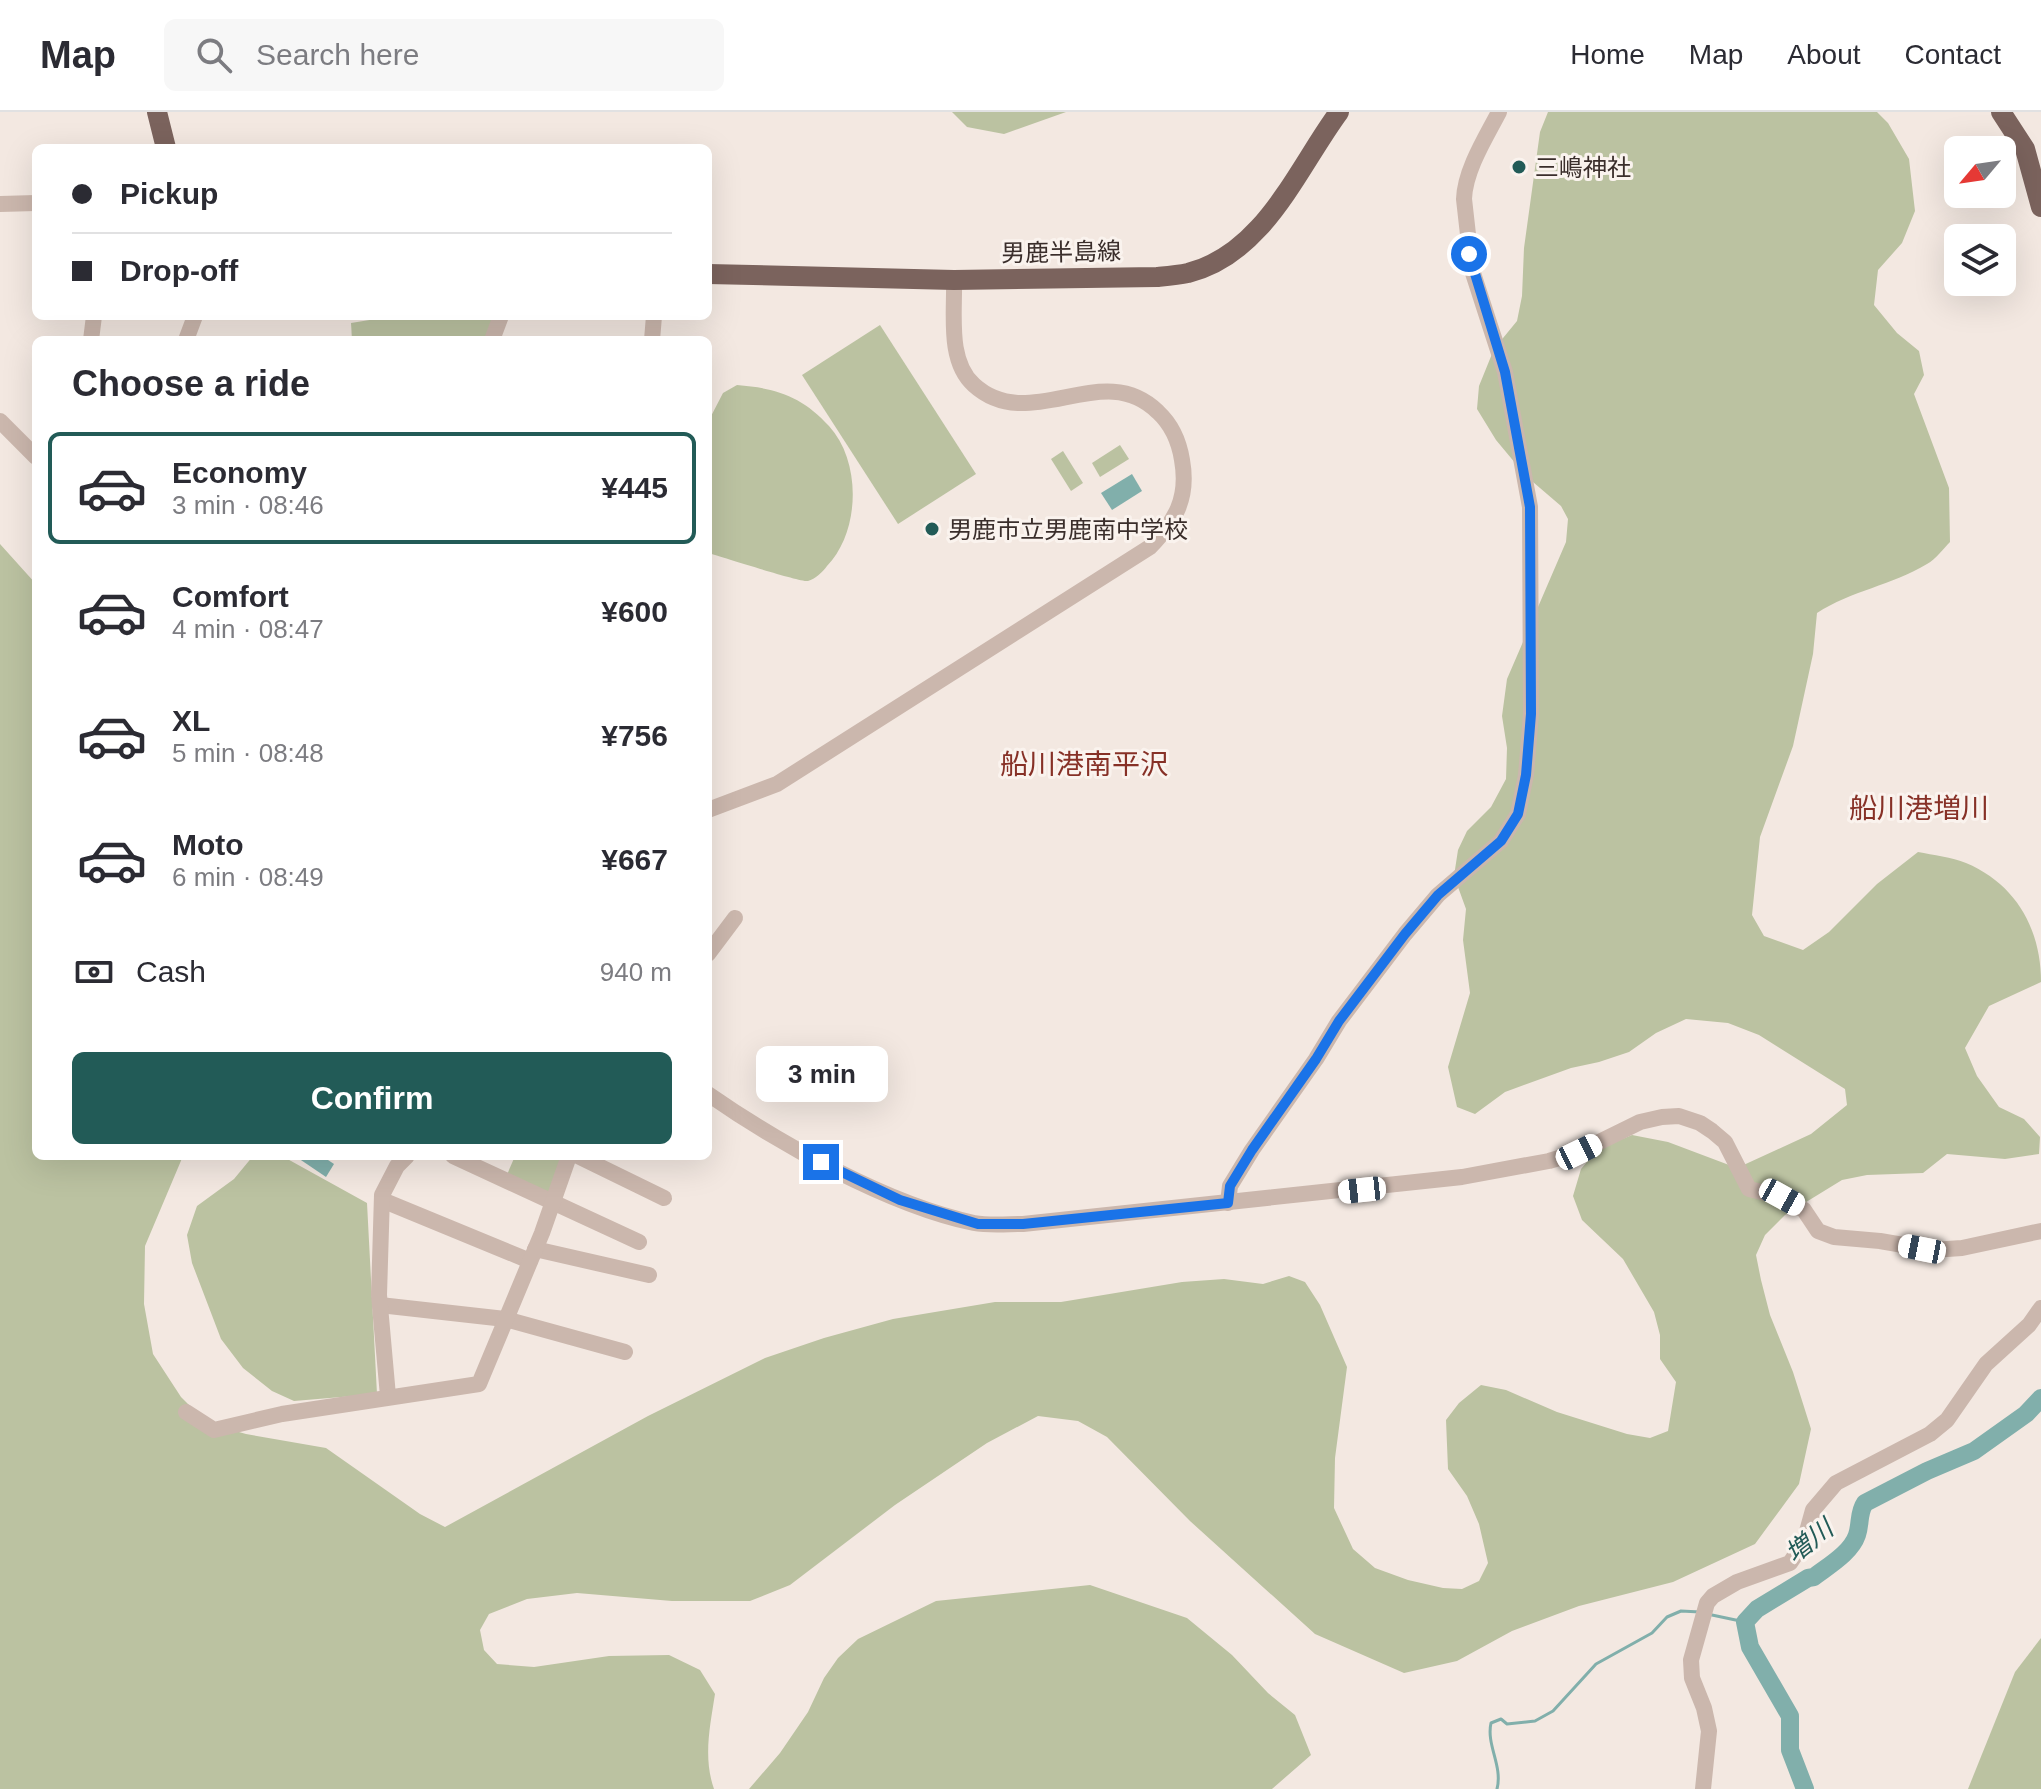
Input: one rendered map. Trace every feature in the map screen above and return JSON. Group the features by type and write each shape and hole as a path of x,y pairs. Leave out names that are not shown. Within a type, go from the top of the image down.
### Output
{"main road":[{"path":"157,112 165,144"},
{"name":"男鹿半島線","path":"712,274 954,280 1157,277 1189,272 1216,261 1240,246 1274,209 1339,112"},
{"path":"2001,112 2025,149 2041,207"}],"street":[{"path":"1228,1203 1230,1186 1252,1150 1349,1008 1438,895 1501,841 1518,814 1526,775 1531,714 1530,507 1505,372 1472,270 1464,199 1464,190 1473,167 1499,112"},
{"path":"2,208 32,204"},
{"path":"712,808 777,784 1150,547 1171,525 1182,496 1184,472 1180,448 1172,428 1162,415 1149,403 1122,391 1098,391 1018,404 999,401 973,384 958,359 954,280"},
{"path":"0,421 32,453"},
{"path":"712,949 735,918"},
{"path":"712,1097 789,1145 900,1200 978,1224 1023,1224 1462,1177 1549,1161 1579,1152 1640,1122 1679,1116 1700,1123 1725,1142 1749,1189 1782,1197 1804,1210 1818,1231 1834,1237 1932,1250 1962,1248 2041,1231"},
{"path":"462,1160 639,1242"},
{"path":"186,1412 214,1430 282,1414 479,1384 533,1255 568,1160"},
{"path":"586,1160 664,1198"},
{"path":"388,1396 380,1305 382,1200 402,1161"},
{"path":"382,1200 533,1255 649,1275"},
{"path":"380,1305 505,1319 625,1352"},
{"path":"1703,1789 1709,1731 1692,1678 1691,1660 1707,1603 1737,1582 1790,1563 1804,1542 1813,1510 1825,1494 1836,1483 1930,1434 1947,1420 1986,1364 2029,1325 2041,1308"}],"green space":[{"path":"952,112 1066,112 1004,134 967,127"},
{"path":"1548,112 1877,112 1888,123 1909,159 1915,211 1902,243 1878,270 1874,305 1897,333 1919,351 1924,375 1914,394 1949,488 1950,542 1927,564 1914,571 1817,613 1813,654 1793,746 1760,837 1752,915 1764,936 1803,950 1829,932 1877,884 1918,852 1966,863 1999,883 2022,910 2040,963 2041,982 1989,1006 1965,1048 1977,1076 1999,1107 2024,1119 2040,1137 2039,1154 2005,1159 1947,1154 1923,1173 1867,1175 1842,1180 1785,1215 1765,1235 1756,1255 1761,1280 1770,1315 1811,1429 1799,1484 1755,1544 1673,1582 1579,1606 1512,1631 1457,1661 1404,1673 1315,1634 1190,1521 1107,1437 1078,1421 1038,1416 987,1443 895,1505 790,1585 750,1601 672,1601 577,1593 527,1599 489,1614 480,1630 484,1650 497,1664 534,1667 609,1656 669,1655 700,1670 715,1694 708,1754 714,1789 0,1789 0,544 32,580 32,1160 181,1160 145,1246 144,1304 153,1354 181,1397 207,1423 246,1434 326,1448 420,1514 445,1527 648,1416 765,1358 824,1338 893,1319 995,1302 1061,1302 1182,1282 1224,1279 1263,1284 1289,1276 1305,1282 1320,1305 1347,1367 1335,1458 1334,1508 1353,1549 1375,1568 1408,1580 1462,1589 1479,1581 1488,1563 1479,1524 1467,1496 1448,1469 1446,1420 1459,1403 1481,1385 1506,1390 1557,1412 1627,1434 1650,1438 1668,1431 1676,1382 1660,1359 1660,1335 1654,1312 1623,1259 1582,1220 1573,1196 1581,1169 1592,1156 1608,1145 1632,1135 1668,1142 1737,1168 1811,1134 1847,1105 1845,1089 1759,1035 1728,1023 1686,1019 1656,1033 1629,1052 1571,1068 1505,1092 1475,1114 1457,1107 1448,1067 1470,993 1463,940 1466,909 1454,876 1458,850 1467,831 1491,807 1506,779 1507,748 1502,716 1507,679 1566,542 1568,519 1561,506 1526,476 1496,440 1477,409 1479,386 1494,349 1517,321 1540,132"},
{"path":"369,320 494,320 488,336 352,336 351,323"},
{"path":"880,325 976,474 898,524 802,375"},
{"path":"737,385 787,395 809,407 840,441 852,477 851,516 838,552 811,580 791,578 712,554 712,414 723,393"},
{"path":"1120,445 1129,459 1100,477 1092,463"},
{"path":"1063,451 1083,483 1071,491 1051,459"},
{"path":"250,1160 289,1160 367,1203 377,1394 294,1401 272,1391 243,1368 221,1339 192,1263 187,1235 197,1206 234,1179"},
{"path":"513,1160 564,1160 549,1199 506,1177"},
{"path":"1090,1585 1187,1618 1232,1655 1268,1693 1295,1715 1311,1755 1272,1789 749,1789 780,1753 808,1712 824,1678 838,1658 858,1639 936,1601"},
{"path":"2041,1638 2041,1789 1968,1789 2015,1672"}],"water":[{"path":"1132,474 1142,491 1112,510 1101,493"},
{"path":"301,1160 328,1160 334,1164 326,1177"}],"waterway":[{"name":"増川","path":"1805,1789 1790,1750 1790,1716 1750,1647 1745,1622 1757,1609 1814,1577 1844,1553 1857,1535 1865,1503 1974,1451 2026,1414 2041,1398"},
{"path":"1497,1789 1498,1772 1491,1723 1501,1719 1507,1724 1535,1721 1553,1711 1596,1664 1652,1633 1667,1617 1681,1611 1700,1612"},
{"path":"1712,1615 1745,1622"}],"place":[{"name":"三嶋神社","path":"1519,167"},
{"name":"男鹿市立男鹿南中学校","path":"932,529"}],"district":[{"name":"船川港南平沢","path":"1084,764"},
{"name":"船川港増川","path":"1919,808"}],"route":[{"path":"821,1162 900,1200 978,1224 1023,1224 1228,1203 1230,1186 1339,1021 1438,895 1501,841 1518,814 1526,775 1531,714 1530,507 1505,372 1469,254"}]}
